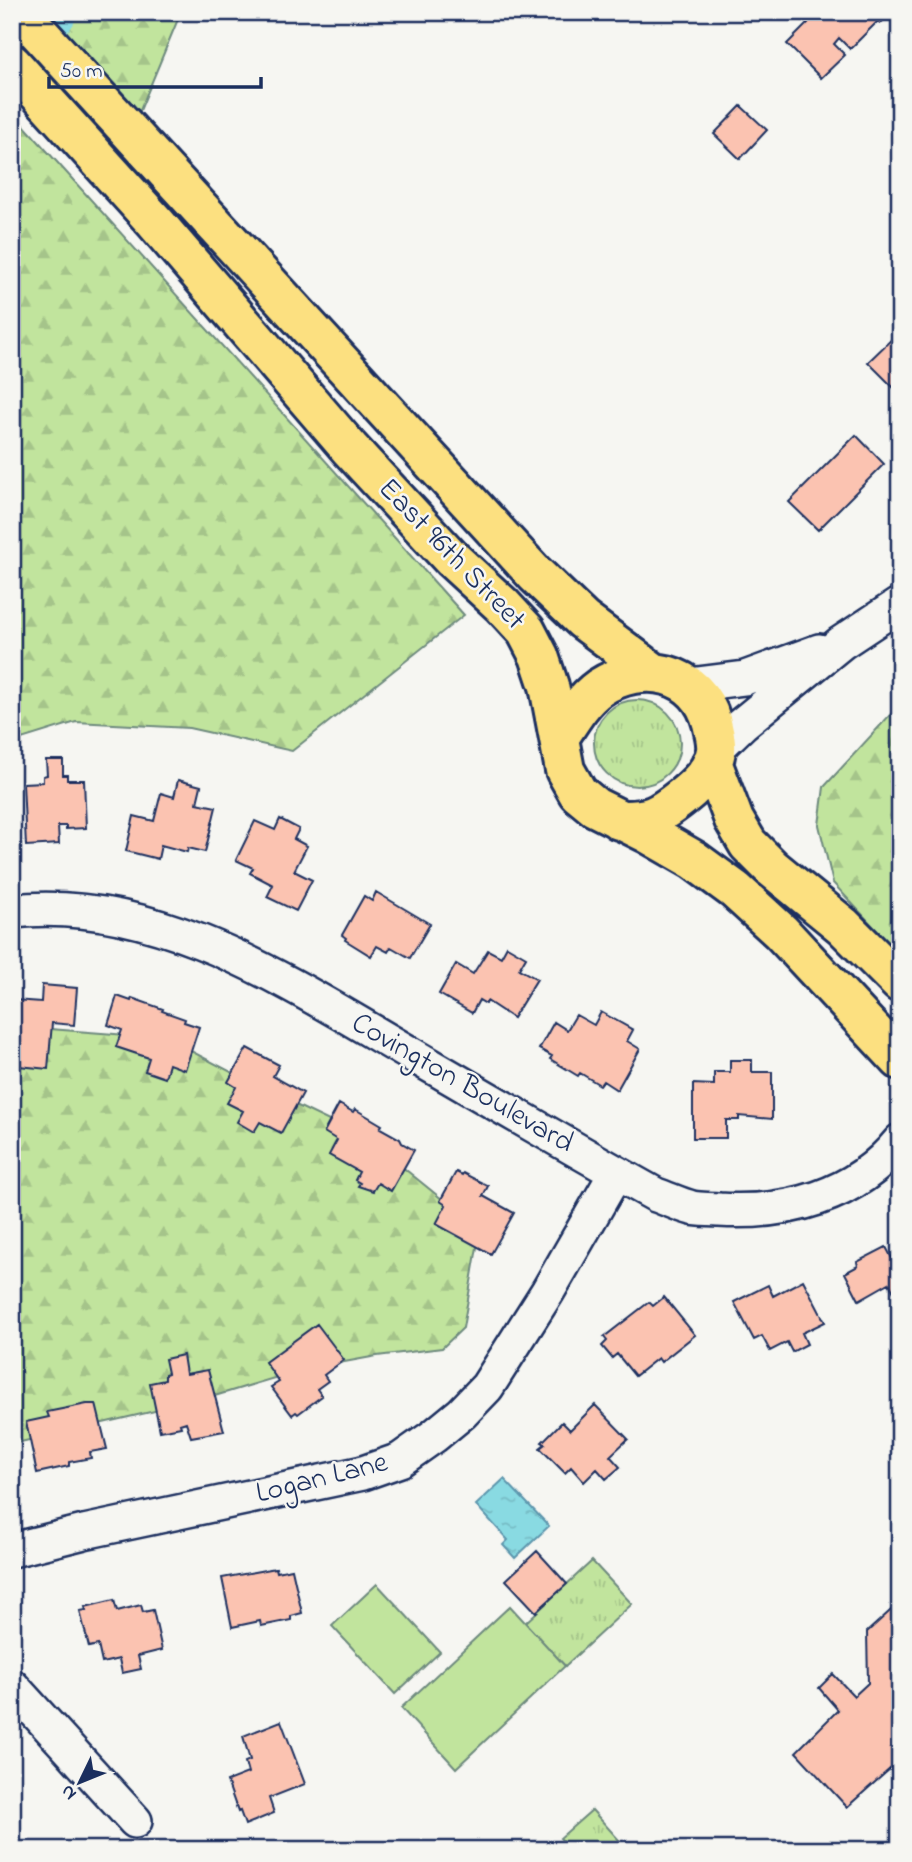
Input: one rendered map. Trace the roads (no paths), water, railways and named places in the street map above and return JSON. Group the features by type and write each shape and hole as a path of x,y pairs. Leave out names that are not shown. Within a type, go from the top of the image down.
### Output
{"main road":[{"name":"East 96th Street","path":"20,12 535,574 583,620 671,679 708,711 714,755 734,820 755,852 837,919 900,983"},
{"name":"East 96th Street","path":"12,64 242,320 350,449 452,559 526,631 545,673 563,762 570,782 586,801 695,860 755,907 840,993 900,1060"},
{"path":"559,738 580,708 598,689 628,676 671,679"},
{"path":"619,820 640,821 656,816 694,788 714,755"}],"street":[{"path":"714,755 742,724 841,643 900,604"},
{"path":"671,679 744,678 841,643"},
{"name":"Covington Boulevard","path":"12,911 64,910 111,916 157,926 222,949 326,1005 616,1173 656,1195 692,1208 736,1211 786,1208 824,1196 863,1177 900,1142"},
{"name":"Logan Lane","path":"12,1549 363,1473 400,1460 462,1413 487,1387 541,1302 616,1173"},
{"path":"12,1686 135,1821"}],"water":[{"path":"504,1479 549,1526 515,1558 503,1545 508,1540 476,1505"}],"waterway":[{"path":"12,42 51,12"}]}
